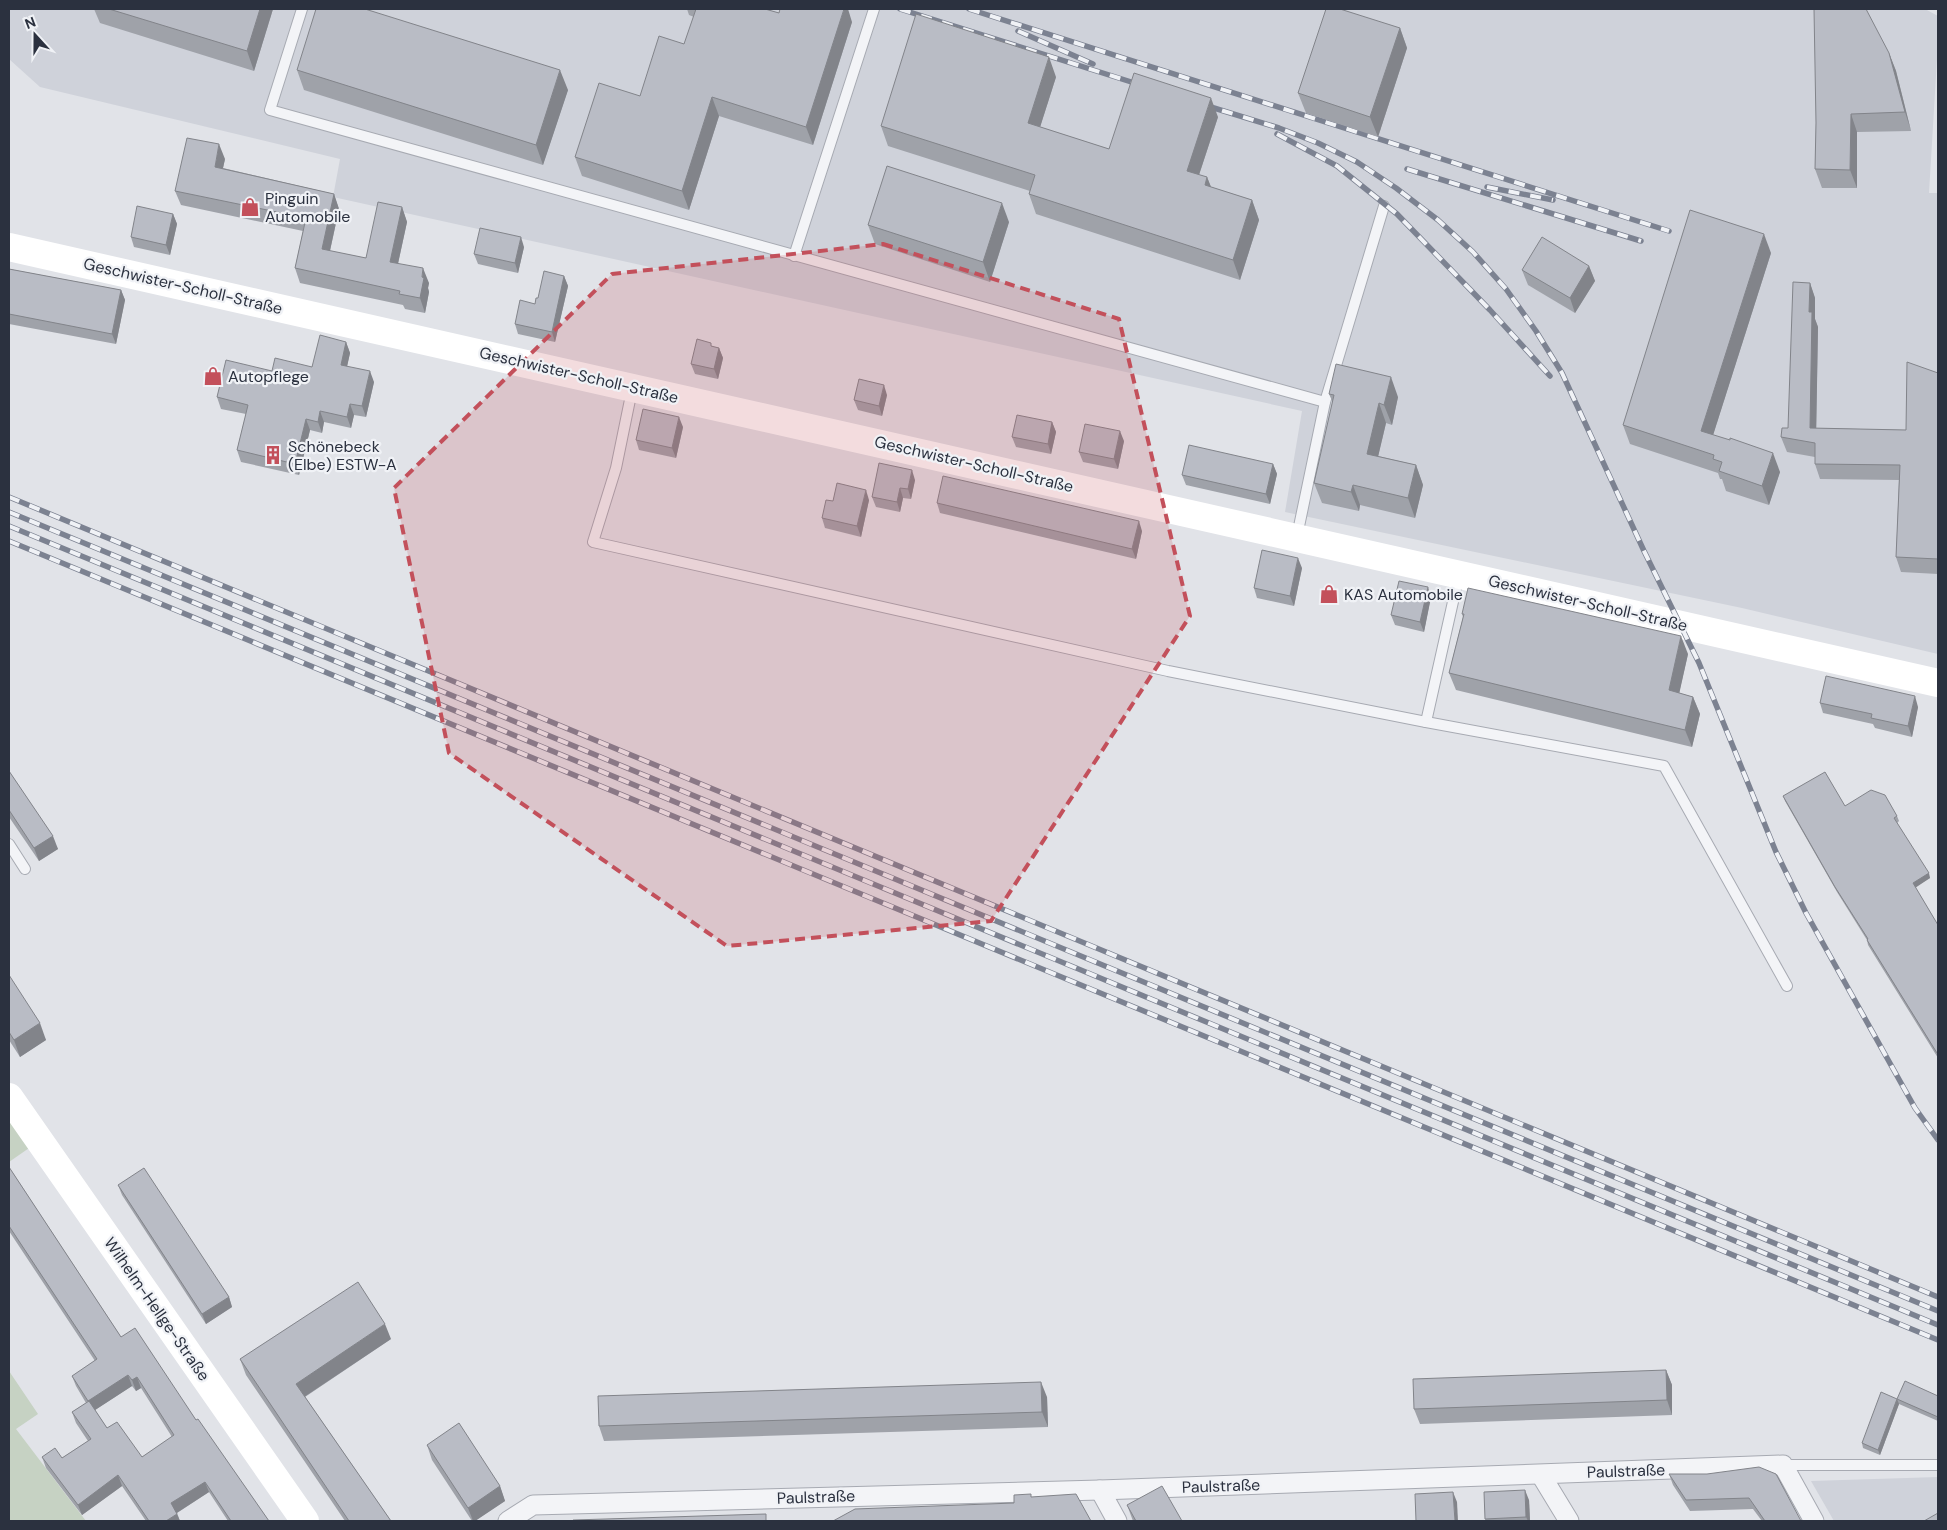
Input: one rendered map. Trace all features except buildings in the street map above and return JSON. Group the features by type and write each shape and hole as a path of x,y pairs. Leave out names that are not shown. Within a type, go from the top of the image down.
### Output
{"street":[{"name":"Geschwister-Scholl-Straße","path":"9,247 1938,683"},
{"name":"Wilhelm-Hellge-Straße","path":"9,1097 305,1521"},
{"name":"Paulstraße","path":"508,1521 533,1505 1100,1490 1783,1465"},
{"path":"1783,1465 1814,1521"},
{"path":"1541,1475 1568,1521"},
{"path":"1100,1490 1117,1521"}],"lane":[{"path":"302,9 270,110 1325,402"},
{"path":"794,256 874,9"},
{"path":"1296,537 1325,402 1384,206"},
{"path":"632,388 616,468 593,542 1168,670 1426,722 1664,766 1787,986"},
{"path":"1426,722 1460,574"},
{"path":"9,844 25,869"},
{"name":"Paulstraße","path":"1783,1465 1938,1465"}],"highlighted area":[{"path":"883,244 1119,319 1190,616 991,921 727,946 449,753 394,488 612,274"}],"shaded area":[{"path":"9,9 1925,9 1938,16 1929,193 1938,193 1938,654 1742,608 1285,512 1302,411 333,197 340,159 40,87 9,59"},
{"path":"1938,1477 1938,1521 1834,1521 1811,1481"}],"green space":[{"path":"9,1113 32,1146 9,1162"},
{"path":"9,1371 38,1414 16,1429 86,1521 9,1521"}],"railway":[{"path":"900,9 1144,86"},
{"path":"969,9 1669,231"},
{"path":"1018,31 1093,64"},
{"path":"1201,104 1279,128 1318,143 1357,162 1396,188 1438,220 1473,252 1506,289 1536,331 1562,373 1644,551 1699,663 1776,852 1806,913 1915,1108 1938,1140"},
{"path":"1277,134 1337,166 1397,214 1490,310 1550,376"},
{"path":"1407,169 1641,241"},
{"path":"1487,187 1553,200"},
{"path":"9,497 1938,1297"},
{"path":"9,512 1938,1311"},
{"path":"9,526 1938,1325"},
{"path":"9,541 1938,1340"}],"place":[{"name":"Pinguin Automobile","path":"250,207"},
{"name":"Autopflege","path":"213,376"},
{"name":"Schönebeck (Elbe) ESTW-A","path":"273,455"},
{"name":"KAS Automobile","path":"1329,594"}]}
